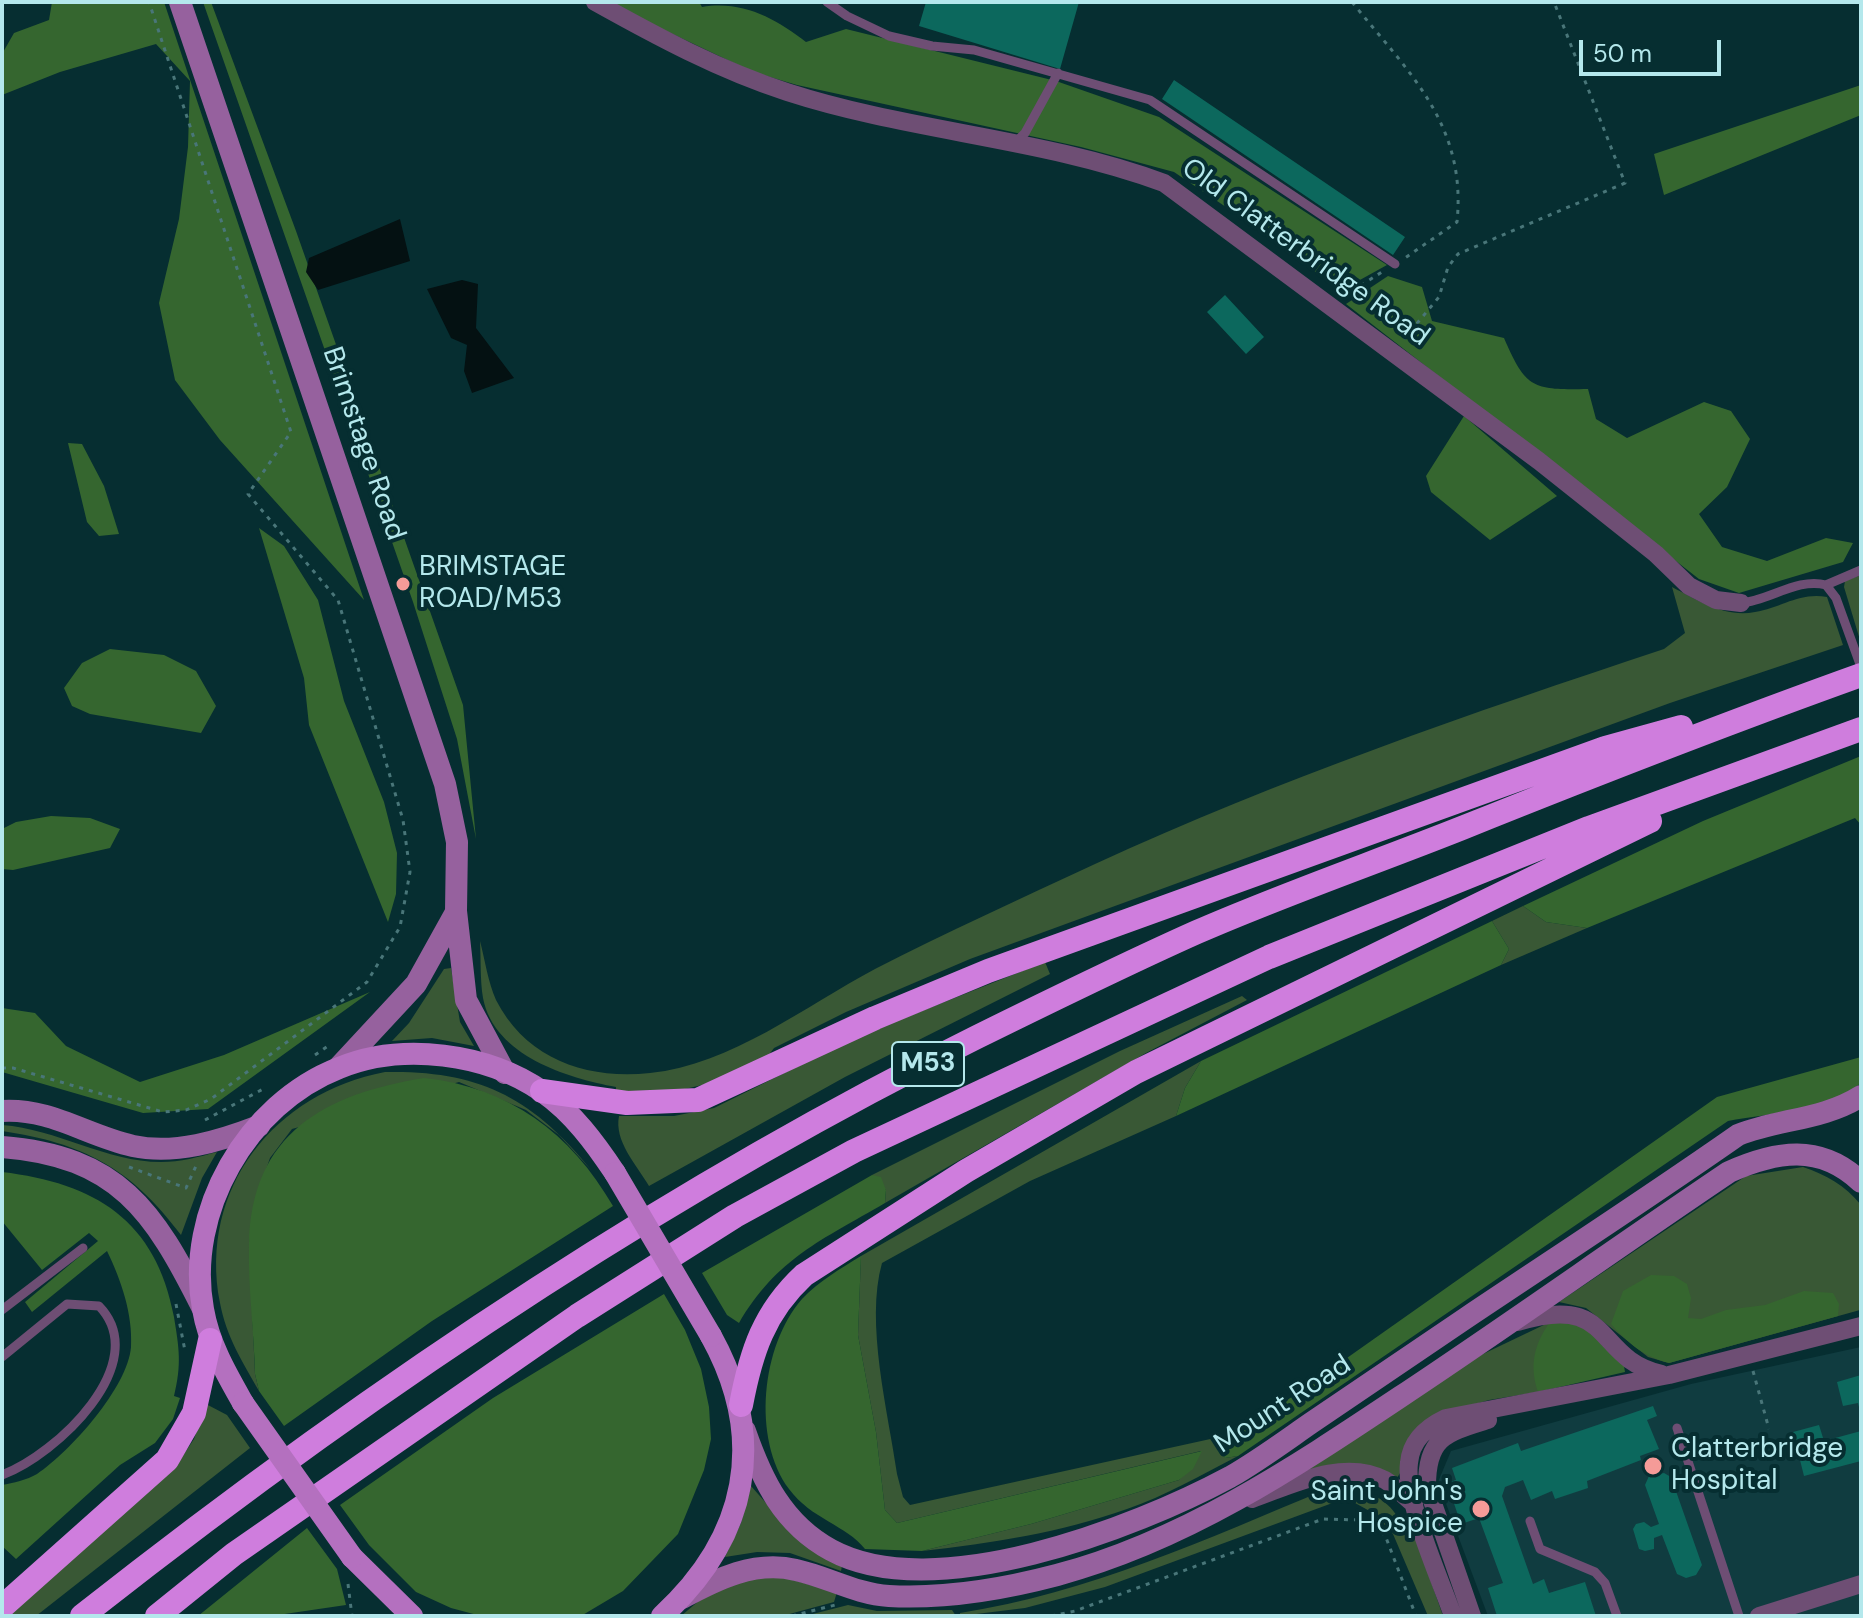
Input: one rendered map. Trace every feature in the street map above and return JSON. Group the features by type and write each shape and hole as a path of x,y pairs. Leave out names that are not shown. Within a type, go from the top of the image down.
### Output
{"highway":[{"path":"542,1091 627,1103 698,1100 875,1018 1002,966 1605,748 1856,674"},
{"name":"M53","path":"82,1616 224,1504 410,1372 584,1258 781,1144 973,1039 1200,931 1588,776 1856,674"},
{"name":"M53","path":"157,1616 234,1554 577,1316 735,1216 854,1151 1269,957 1589,828 1861,729"},
{"path":"742,1415 762,1326 788,1290 804,1275 966,1171 1136,1072 1776,760"},
{"path":"2,1607 167,1460 194,1413 210,1340"}],"main road":[{"name":"Brimstage Road","path":"180,2 445,784 457,842 456,911 466,1000 505,1073"},
{"name":"Brimstage Road","path":"338,1068 416,984 456,911"},
{"path":"412,1616 350,1567 243,1403 210,1340 202,1307 201,1247 208,1211 227,1169 259,1126 289,1097 338,1068 384,1056 416,1054 447,1056 505,1073 542,1091 572,1116 615,1173 731,1375 742,1415 742,1476 732,1514 707,1567 682,1598 662,1616"},
{"name":"Mount Road","path":"742,1415 761,1477 777,1502 810,1536 848,1557 885,1566 949,1566 1011,1558 1068,1544 1133,1522 1233,1476 1738,1135 1763,1125 1821,1115 1861,1096"},
{"path":"2,1111 48,1115 148,1149 189,1147 259,1126"},
{"path":"2,1147 64,1157 100,1174 129,1195 160,1228 202,1307"},
{"name":"Mount Road","path":"682,1598 739,1571 779,1567 888,1596 998,1588 1113,1558 1222,1510 1309,1458 1729,1172 1759,1159 1786,1153 1809,1155 1831,1162 1861,1182"}],"street":[{"name":"Old Clatterbridge Road","path":"595,2 700,57 788,92 890,118 1125,168 1164,183 1331,304 1618,522 1689,586 1716,600 1741,603"},
{"path":"1504,1326 1563,1312 1589,1320 1643,1370 1669,1375"},
{"path":"1830,1333 1861,1318"},
{"path":"1453,1616 1414,1504 1409,1461 1413,1447 1431,1425 1446,1418 1669,1375 1861,1326"},
{"path":"1472,1616 1427,1486 1430,1455 1436,1444 1457,1429 1560,1398"},
{"name":"Mount Road","path":"1222,1510 1315,1476 1350,1471 1384,1480 1414,1504"},
{"path":"1759,1616 1861,1584"}],"lane":[{"path":"827,2 847,16 889,36 932,46 974,50 1150,100 1395,264"},
{"path":"1014,144 1025,133 1058,73"},
{"path":"1741,603 1756,602 1807,583 1826,585 1861,570"},
{"path":"1826,585 1836,598 1856,674"},
{"path":"2,1310 83,1248"},
{"path":"2,1357 67,1304 99,1306 111,1319 116,1336 114,1366 75,1424 33,1462 2,1475"},
{"path":"1677,1428 1739,1616"},
{"path":"1530,1521 1540,1549 1595,1572 1605,1583 1617,1616"}],"path":[{"path":"2,1068 13,1068 88,1088 163,1112 186,1110 211,1099 367,982 400,927 410,872 403,820 338,600 248,494 291,432 149,2"},
{"path":"1331,304 1457,222 1459,206 1450,148 1435,105 1352,2"},
{"path":"1394,352 1439,297 1448,267 1458,254 1625,183 1554,2"},
{"path":"1748,1355 1769,1429"},
{"path":"1051,1616 1075,1611 1323,1519 1360,1520 1385,1535 1416,1616"},
{"path":"350,1567 352,1616"}],"shaded area":[{"path":"400,219 410,261 318,290 306,272 309,258"},
{"path":"462,280 478,284 476,328 514,378 472,393 464,371 467,345 451,338 427,289"},
{"name":"Clatterbridge Hospital","path":"1861,1347 1861,1616 1488,1616 1438,1482 1451,1451 1691,1384"}],"green space":[{"path":"52,2 164,2 364,600 220,440 175,380 159,303 179,219 188,147 190,81 156,44 60,72 2,95 2,54 14,33 49,20"},
{"path":"203,2 211,2 296,231 463,705 476,839 457,739 413,602"},
{"path":"605,2 699,2 702,7 731,6 771,19 806,42 846,29 1056,81 1159,117 1387,265 1340,291 1269,236 1174,172 1081,147 797,85 753,72"},
{"path":"1861,85 1861,115 1664,195 1654,154"},
{"path":"1388,276 1422,287 1432,321 1504,338 1519,368 1534,383 1555,389 1588,389 1596,419 1627,438 1704,402 1731,411 1750,439 1727,487 1699,514 1722,547 1767,561 1826,538 1853,543 1843,562 1739,593 1699,579 1346,304"},
{"path":"1464,416 1557,496 1490,540 1431,492 1426,476"},
{"path":"68,443 82,444 104,486 119,534 99,536 87,522"},
{"path":"259,528 284,546 318,600 344,701 384,802 397,853 396,894 388,922 309,725 304,678"},
{"path":"1861,575 1860,640 1844,587 1845,581"},
{"path":"1672,587 1712,607 1744,613 1799,598 1827,597 1843,645 1670,703 970,959 846,1012 774,1048 765,1060 715,1082 672,1092 616,1093 616,1087 577,1077 536,1061 502,1035 490,1018 482,991 480,941 496,1000 524,1037 541,1051 581,1069 604,1073 650,1073 709,1059 767,1032 902,955 1165,833 1305,775 1664,649 1685,633"},
{"path":"110,649 164,655 196,671 216,706 201,733 90,714 72,706 64,688 82,663"},
{"path":"1861,756 1861,825 1855,818 1587,928 1546,922 1523,906 1703,821"},
{"path":"51,816 90,818 120,829 110,848 13,870 2,869 2,829 16,822"},
{"path":"1523,906 1546,922 1587,928 1501,965 1509,949 1492,921"},
{"path":"1492,921 1509,949 1501,965 1176,1116 1185,1088 1201,1061"},
{"path":"1045,962 1050,974 845,1077 649,1186 623,1143 619,1116 674,1116 714,1108 859,1036"},
{"path":"451,968 460,1022 474,1046 432,1038 392,1041 409,1023 444,969"},
{"path":"370,992 208,1109 143,1113 2,1072 2,1008 35,1013 66,1046 140,1082 224,1055"},
{"path":"1242,996 1247,1000 1146,1053 885,1203 886,1190 872,1175 1120,1051"},
{"path":"1861,1057 1861,1083 1848,1092 1798,1110 1728,1121 1238,1456 1225,1458 1218,1452 1219,1441 1224,1436 1242,1432 1717,1097"},
{"path":"1201,1061 1185,1088 1176,1116 1030,1181 882,1263 877,1287 877,1340 897,1474 903,1497 910,1505 1224,1436 1219,1441 1225,1458 1238,1456 1155,1498 1077,1525 1026,1536 922,1551 1031,1524 1179,1480 1201,1451 897,1523 885,1510 876,1432 858,1335 861,1256"},
{"path":"385,1072 449,1076 502,1093 526,1107 559,1135 526,1110 459,1082 292,1129 270,1158 257,1196 249,1244 255,1374 259,1391 231,1338 220,1303 216,1261 221,1221 234,1185 253,1152 279,1124 310,1101 345,1083"},
{"path":"424,1078 483,1092 535,1118 578,1156 613,1206 432,1321 284,1426 259,1391 255,1374 249,1245 253,1206 263,1174 279,1147 300,1126 326,1108 355,1095"},
{"path":"2,1125 42,1132 141,1161 175,1161 217,1152 202,1178 181,1235 143,1192 103,1162 57,1143 2,1131"},
{"path":"1803,1167 1835,1182 1861,1205 1860,1310 1669,1363 1648,1357 1586,1308 1559,1302 1746,1176"},
{"path":"2,1172 35,1177 93,1197 116,1212 136,1231 153,1255 165,1283 174,1317 179,1356 174,1396 180,1398 173,1419 155,1443 120,1465 16,1559 2,1546 2,1485 37,1474 80,1435 120,1381 131,1347 131,1335 125,1298 107,1251 32,1312 25,1302 98,1241 89,1233 42,1270 2,1221"},
{"path":"872,1175 881,1177 886,1190 885,1203 821,1240 785,1266 769,1282 739,1323 727,1315 702,1273"},
{"path":"861,1256 858,1335 876,1432 885,1510 897,1523 1202,1451 1193,1469 1179,1480 1031,1524 922,1551 865,1549 848,1534 807,1508 789,1489 777,1468 766,1419 770,1367 777,1341 788,1319 815,1287"},
{"path":"1651,1275 1674,1276 1687,1284 1691,1298 1688,1318 1701,1319 1726,1310 1765,1305 1804,1291 1833,1293 1839,1304 1838,1316 1669,1363 1637,1348 1611,1324 1623,1291"},
{"path":"664,1294 685,1330 701,1369 709,1407 711,1439 704,1470 678,1534 623,1591 581,1616 481,1616 451,1608 416,1592 369,1545 340,1505 493,1398"},
{"path":"1550,1322 1538,1392 1489,1400 1435,1416 1397,1478 1304,1472 1481,1355"},
{"path":"1550,1322 1589,1328 1624,1366 1625,1372 1538,1392 1534,1373 1537,1347"},
{"path":"206,1404 227,1415 250,1448 36,1616 5,1616 174,1469 194,1439"},
{"path":"751,1486 774,1512 842,1566 841,1571 790,1553 757,1552 725,1557 741,1523"},
{"path":"1351,1487 1370,1493 1384,1502 1396,1514 1405,1532 1414,1533 1443,1616 1428,1616 1393,1534 1375,1514 1346,1498 1105,1587 1025,1608 960,1616 960,1613 1008,1604 1101,1578 1192,1545 1327,1489"},
{"path":"307,1528 337,1569 346,1605 271,1616 198,1616"},
{"path":"767,1573 837,1592 834,1602 782,1616 681,1616 708,1593"},
{"path":"848,1605 877,1611 952,1610 956,1616 805,1616"}],"building":[{"path":"926,2 1079,2 1060,69 919,26"},
{"path":"1174,80 1405,237 1393,255 1162,99"},
{"path":"1225,295 1264,337 1246,354 1207,312"},
{"path":"1861,1375 1860,1411 1858,1403 1843,1406 1837,1382"},
{"name":"Saint John's Hospice","path":"1653,1406 1657,1416 1647,1420 1659,1449 1640,1456 1641,1460 1587,1481 1588,1488 1555,1499 1552,1491 1531,1500 1523,1480 1505,1487 1502,1496 1533,1584 1544,1579 1549,1593 1585,1582 1596,1616 1497,1616 1488,1588 1503,1583 1479,1518 1461,1524 1447,1483 1456,1480 1452,1468 1518,1443 1521,1451"},
{"path":"1819,1425 1824,1441 1861,1431 1861,1461 1804,1476 1793,1432"},
{"path":"1664,1473 1671,1477 1702,1565 1696,1575 1686,1578 1677,1574 1662,1535 1654,1538 1654,1549 1645,1551 1639,1549 1633,1529 1636,1524 1644,1522 1651,1527 1659,1524 1645,1485 1649,1476"}],"place":[{"name":"BRIMSTAGE ROAD/M53","path":"403,584"},
{"name":"Clatterbridge Hospital","path":"1653,1466"},
{"name":"Saint John's Hospice","path":"1481,1509"}]}
